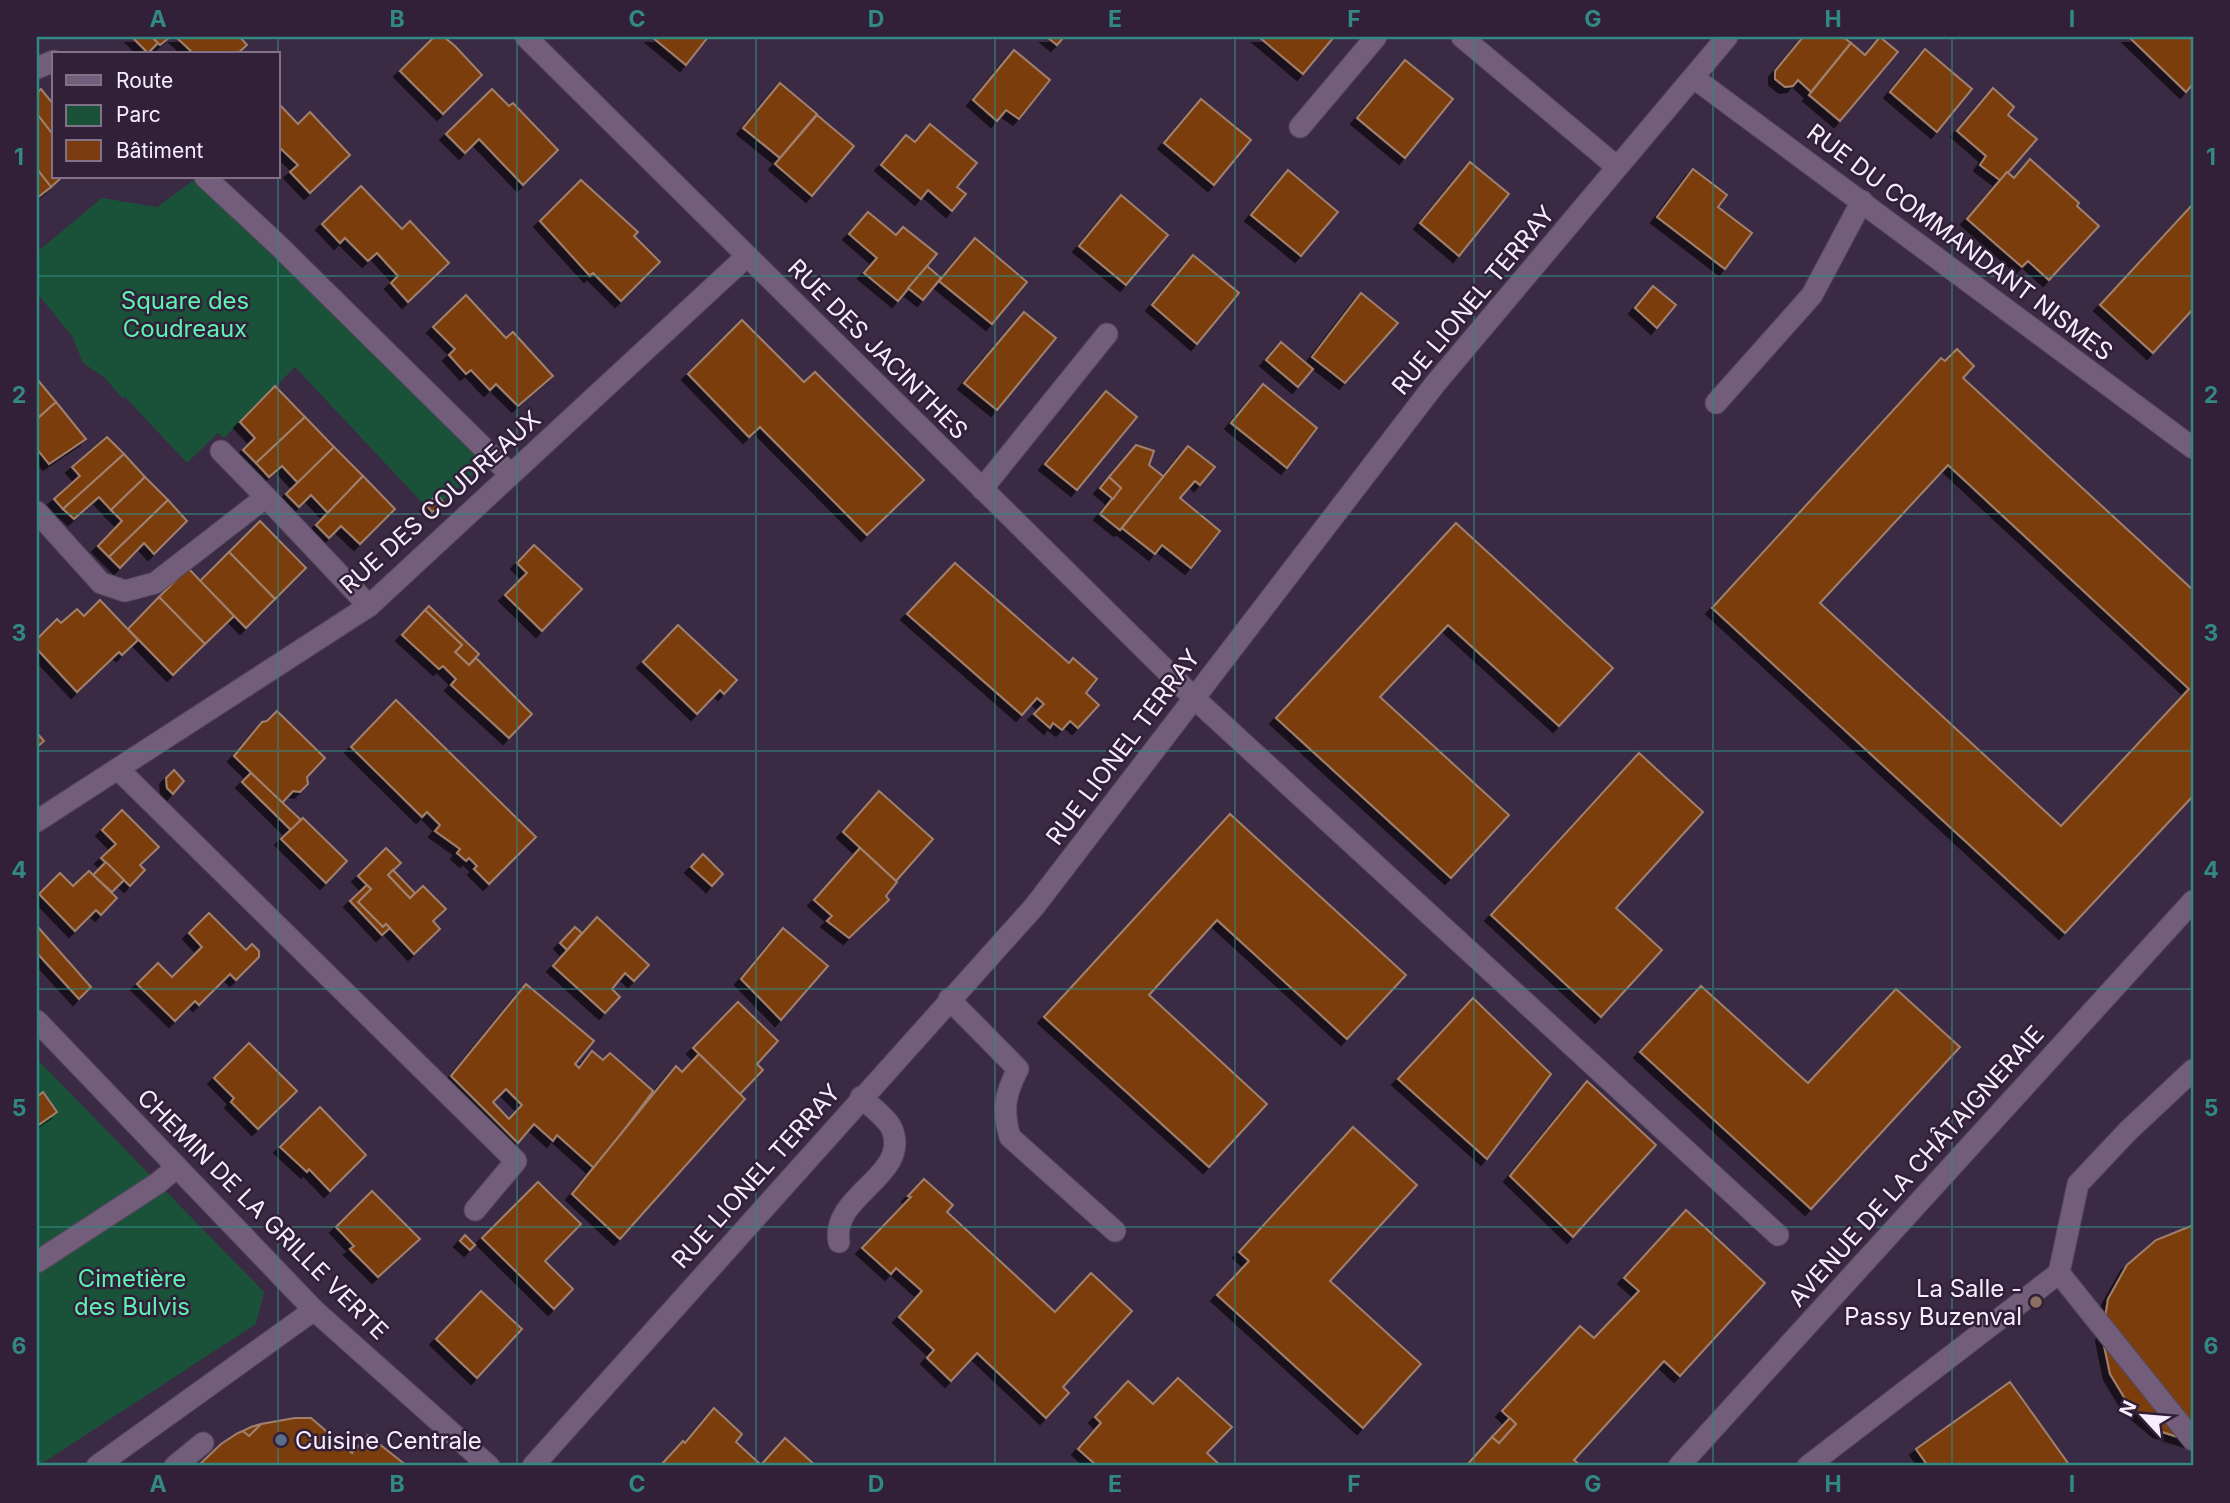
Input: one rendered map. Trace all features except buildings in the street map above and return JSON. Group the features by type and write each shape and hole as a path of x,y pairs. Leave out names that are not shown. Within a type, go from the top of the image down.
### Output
{"street":[{"name":"RUE DES JACINTHES","path":"526,37 1194,698 1778,1235"},
{"path":"1300,127 1376,37"},
{"path":"1462,37 1617,167"},
{"name":"RUE LIONEL TERRAY","path":"533,1466 1034,907 1435,384 1727,37"},
{"name":"RUE DU COMMANDANT NISMES","path":"1694,78 2193,448"},
{"path":"206,178 278,244 510,474"},
{"path":"1716,403 1812,295 1862,201"},
{"name":"RUE DES COUDREAUX","path":"37,821 369,606 747,256"},
{"path":"982,489 1107,334"},
{"path":"221,451 369,606"},
{"path":"37,512 101,583 125,591 155,583 266,497"},
{"path":"118,769 516,1161 475,1210"},
{"name":"AVENUE DE LA CHÂTAIGNERAIE","path":"1679,1466 2193,901"},
{"path":"949,999 1018,1069 1005,1094 1004,1115 1010,1137 1115,1231"},
{"name":"CHEMIN DE LA GRILLE VERTE","path":"37,1021 314,1310 489,1466"},
{"path":"1808,1466 2059,1273 2078,1184 2128,1131 2193,1070"},
{"path":"839,1242 843,1213 885,1168 895,1149 892,1128 861,1097"},
{"path":"37,1262 158,1183 177,1167"},
{"path":"2059,1273 2193,1440"},
{"path":"97,1466 314,1310"},
{"path":"175,1466 203,1443"}],"green space":[{"name":"Square des Coudreaux","path":"194,180 487,462 431,512 295,367 224,438 218,433 187,463 125,397 122,398 104,377 83,363 72,336 37,293 37,252 102,198 157,207"},
{"name":"Cimetière des Bulvis","path":"37,1059 264,1292 256,1324 38,1466"}],"place":[{"name":"La Salle - Passy Buzenval","path":"2036,1302"},
{"name":"Cuisine Centrale","path":"281,1440"}]}
